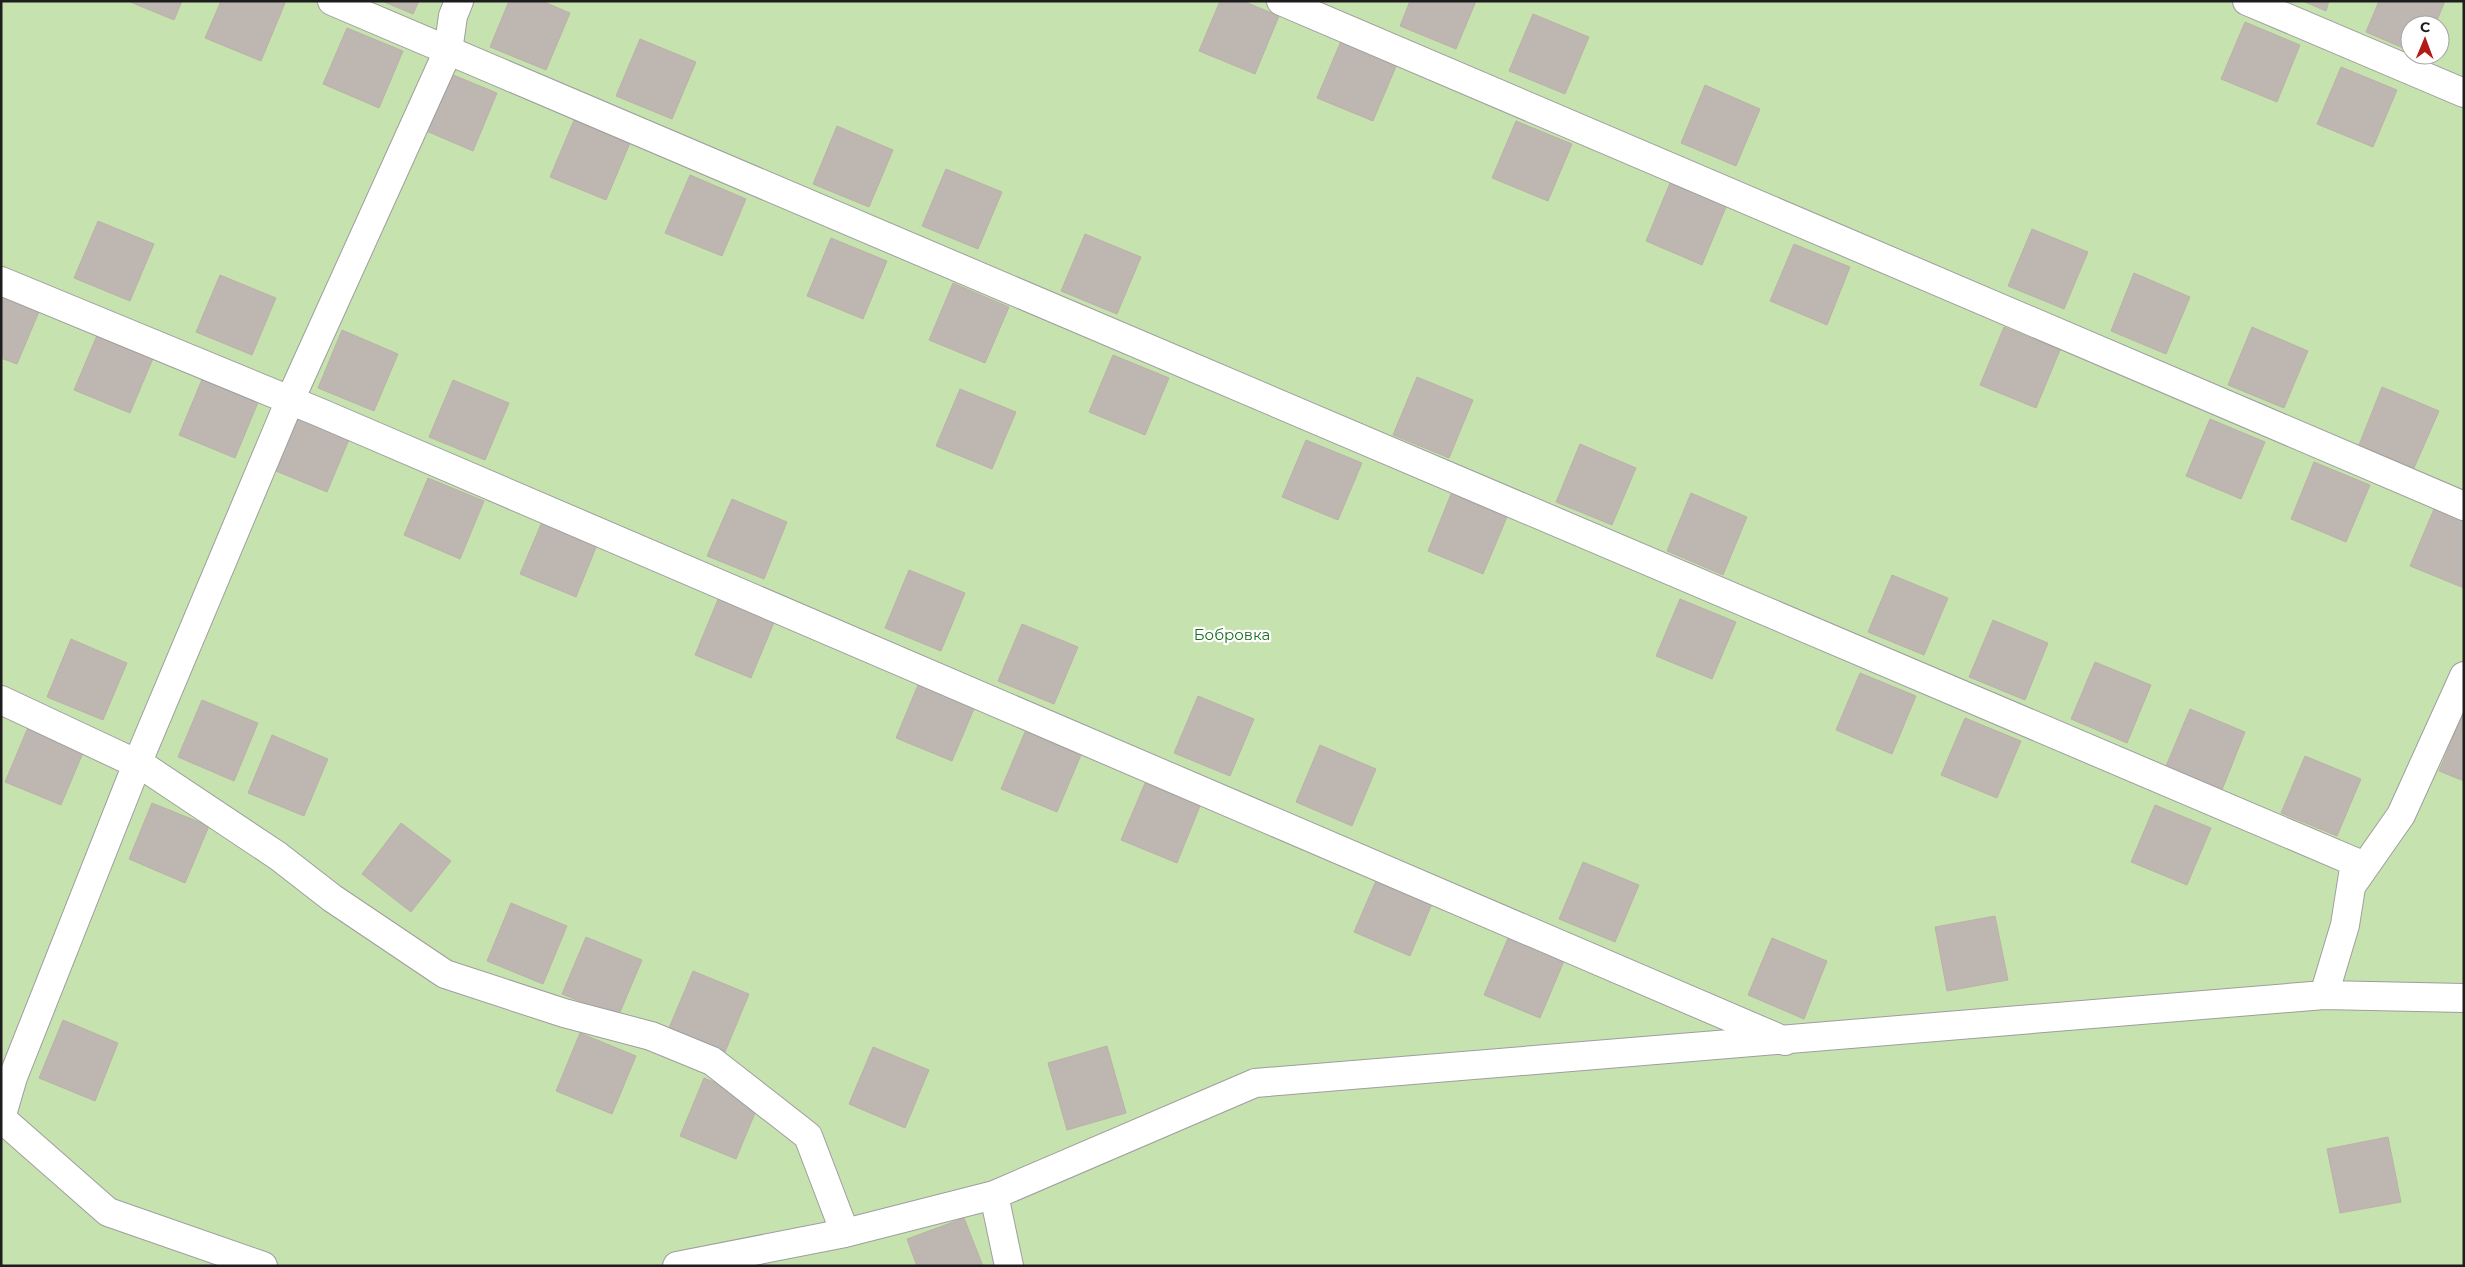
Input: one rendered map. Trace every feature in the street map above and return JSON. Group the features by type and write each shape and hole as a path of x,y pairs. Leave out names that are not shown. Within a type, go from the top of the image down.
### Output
{"street":[{"path":"332,1 2355,862 2345,925 2324,995"},
{"path":"263,1266 108,1212 1,1118 12,1077 137,764 290,400 448,51 453,16 459,1"},
{"path":"1281,1 2464,506"},
{"path":"2247,1 2464,94"},
{"path":"1,281 290,400 1785,1041"},
{"path":"2351,886 2401,815 2464,676"},
{"path":"1,700 137,764 278,856 332,898 445,974 564,1013 651,1036 712,1061 808,1136 845,1233"},
{"path":"677,1266 845,1233 994,1195 1255,1083 1785,1041 2324,995 2464,998"},
{"path":"994,1195 1008,1266"}],"green space":[{"name":"Бобровка","path":"1,1 2464,1 2464,1266 1,1266"}],"building":[{"path":"128,1 182,1 174,20"},
{"path":"221,1 280,1 285,3 261,61 205,38"},
{"path":"382,1 419,1 413,14"},
{"path":"509,1 542,1 570,13 546,70 490,47"},
{"path":"1220,1 1243,1 1279,16 1255,74 1199,51"},
{"path":"1410,1 1476,1 1456,49 1400,26"},
{"path":"2303,1 2329,1 2326,11"},
{"path":"2379,1 2445,1 2439,15 2400,15 2400,47 2366,32"},
{"path":"1533,14 1589,37 1565,94 1509,71"},
{"path":"2245,22 2300,45 2277,102 2221,79"},
{"path":"347,28 403,51 379,108 323,84"},
{"path":"640,39 696,62 672,119 616,96"},
{"path":"1341,41 1397,64 1373,121 1317,98"},
{"path":"2341,67 2397,90 2373,147 2317,124"},
{"path":"441,70 497,93 473,151 417,127"},
{"path":"1705,85 1760,109 1736,166 1681,143"},
{"path":"574,120 630,143 606,200 550,177"},
{"path":"1516,121 1572,144 1548,201 1492,178"},
{"path":"837,126 893,150 869,207 813,184"},
{"path":"946,169 1002,192 978,249 922,226"},
{"path":"690,175 746,199 722,256 665,233"},
{"path":"1670,183 1726,207 1702,265 1646,241"},
{"path":"98,221 154,244 130,301 74,278"},
{"path":"2032,229 2088,252 2064,309 2008,286"},
{"path":"1085,234 1141,257 1117,314 1061,291"},
{"path":"831,238 887,261 863,319 807,296"},
{"path":"1794,244 1850,267 1827,325 1770,301"},
{"path":"2134,273 2190,297 2166,354 2111,331"},
{"path":"220,275 276,298 252,355 196,332"},
{"path":"953,283 1009,307 985,363 929,340"},
{"path":"1,290 41,307 17,364 1,358"},
{"path":"2004,327 2060,350 2036,408 1980,385"},
{"path":"2252,327 2308,351 2284,408 2228,385"},
{"path":"342,330 398,354 374,411 318,388"},
{"path":"98,333 154,356 130,413 74,390"},
{"path":"1113,355 1169,378 1145,435 1089,412"},
{"path":"203,377 259,400 235,458 179,435"},
{"path":"1417,377 1473,400 1449,458 1393,435"},
{"path":"453,380 509,403 485,460 429,437"},
{"path":"2382,387 2439,411 2414,468 2359,445"},
{"path":"960,389 1016,412 992,469 936,446"},
{"path":"295,411 351,435 327,492 271,469"},
{"path":"2210,419 2265,442 2241,499 2186,476"},
{"path":"1306,440 1362,463 1338,520 1282,497"},
{"path":"1580,444 1636,468 1612,525 1556,502"},
{"path":"2314,462 2370,485 2346,542 2291,519"},
{"path":"428,478 484,501 460,559 404,535"},
{"path":"1691,493 1747,517 1723,575 1667,551"},
{"path":"1451,494 1507,517 1483,574 1428,551"},
{"path":"732,499 787,522 764,579 707,556"},
{"path":"2434,509 2464,521 2464,588 2410,566"},
{"path":"544,517 599,540 576,597 520,574"},
{"path":"909,570 965,593 941,651 885,628"},
{"path":"1892,575 1948,598 1924,655 1868,632"},
{"path":"719,597 775,620 751,678 695,655"},
{"path":"1680,599 1736,622 1712,679 1656,656"},
{"path":"1993,620 2048,643 2025,700 1969,677"},
{"path":"1022,624 1078,647 1054,704 998,681"},
{"path":"71,639 127,663 103,720 47,697"},
{"path":"2095,662 2151,685 2127,743 2071,719"},
{"path":"1860,673 1916,696 1892,754 1836,730"},
{"path":"920,680 976,704 952,761 896,738"},
{"path":"1198,696 1254,719 1230,776 1174,753"},
{"path":"202,700 258,723 234,781 178,757"},
{"path":"2190,709 2245,732 2222,790 2166,766"},
{"path":"2464,714 2464,781 2439,771"},
{"path":"1965,718 2021,741 1997,798 1941,775"},
{"path":"29,725 85,748 61,805 5,782"},
{"path":"1025,732 1081,755 1057,812 1001,789"},
{"path":"272,735 328,759 304,816 248,793"},
{"path":"1320,745 1376,769 1352,826 1296,802"},
{"path":"2305,756 2361,779 2337,836 2281,813"},
{"path":"1145,783 1200,806 1177,863 1121,840"},
{"path":"152,803 209,826 185,883 129,859"},
{"path":"2155,805 2211,828 2187,885 2131,862"},
{"path":"401,823 451,861 411,912 362,874"},
{"path":"1583,862 1639,885 1615,942 1559,919"},
{"path":"1378,876 1434,899 1410,956 1354,932"},
{"path":"511,903 567,926 543,984 487,961"},
{"path":"1995,916 2008,980 1947,991 1935,927"},
{"path":"586,937 642,960 618,1017 562,994"},
{"path":"1508,938 1564,961 1540,1018 1484,995"},
{"path":"1772,938 1827,961 1804,1019 1748,995"},
{"path":"693,971 749,994 725,1052 669,1028"},
{"path":"63,1020 118,1043 95,1101 39,1078"},
{"path":"580,1033 636,1056 612,1114 556,1091"},
{"path":"1107,1046 1126,1113 1067,1130 1048,1063"},
{"path":"873,1047 929,1070 905,1128 849,1104"},
{"path":"704,1078 760,1101 736,1159 680,1136"},
{"path":"2388,1137 2401,1202 2340,1213 2327,1149"},
{"path":"964,1218 983,1266 917,1266 907,1239"}]}
